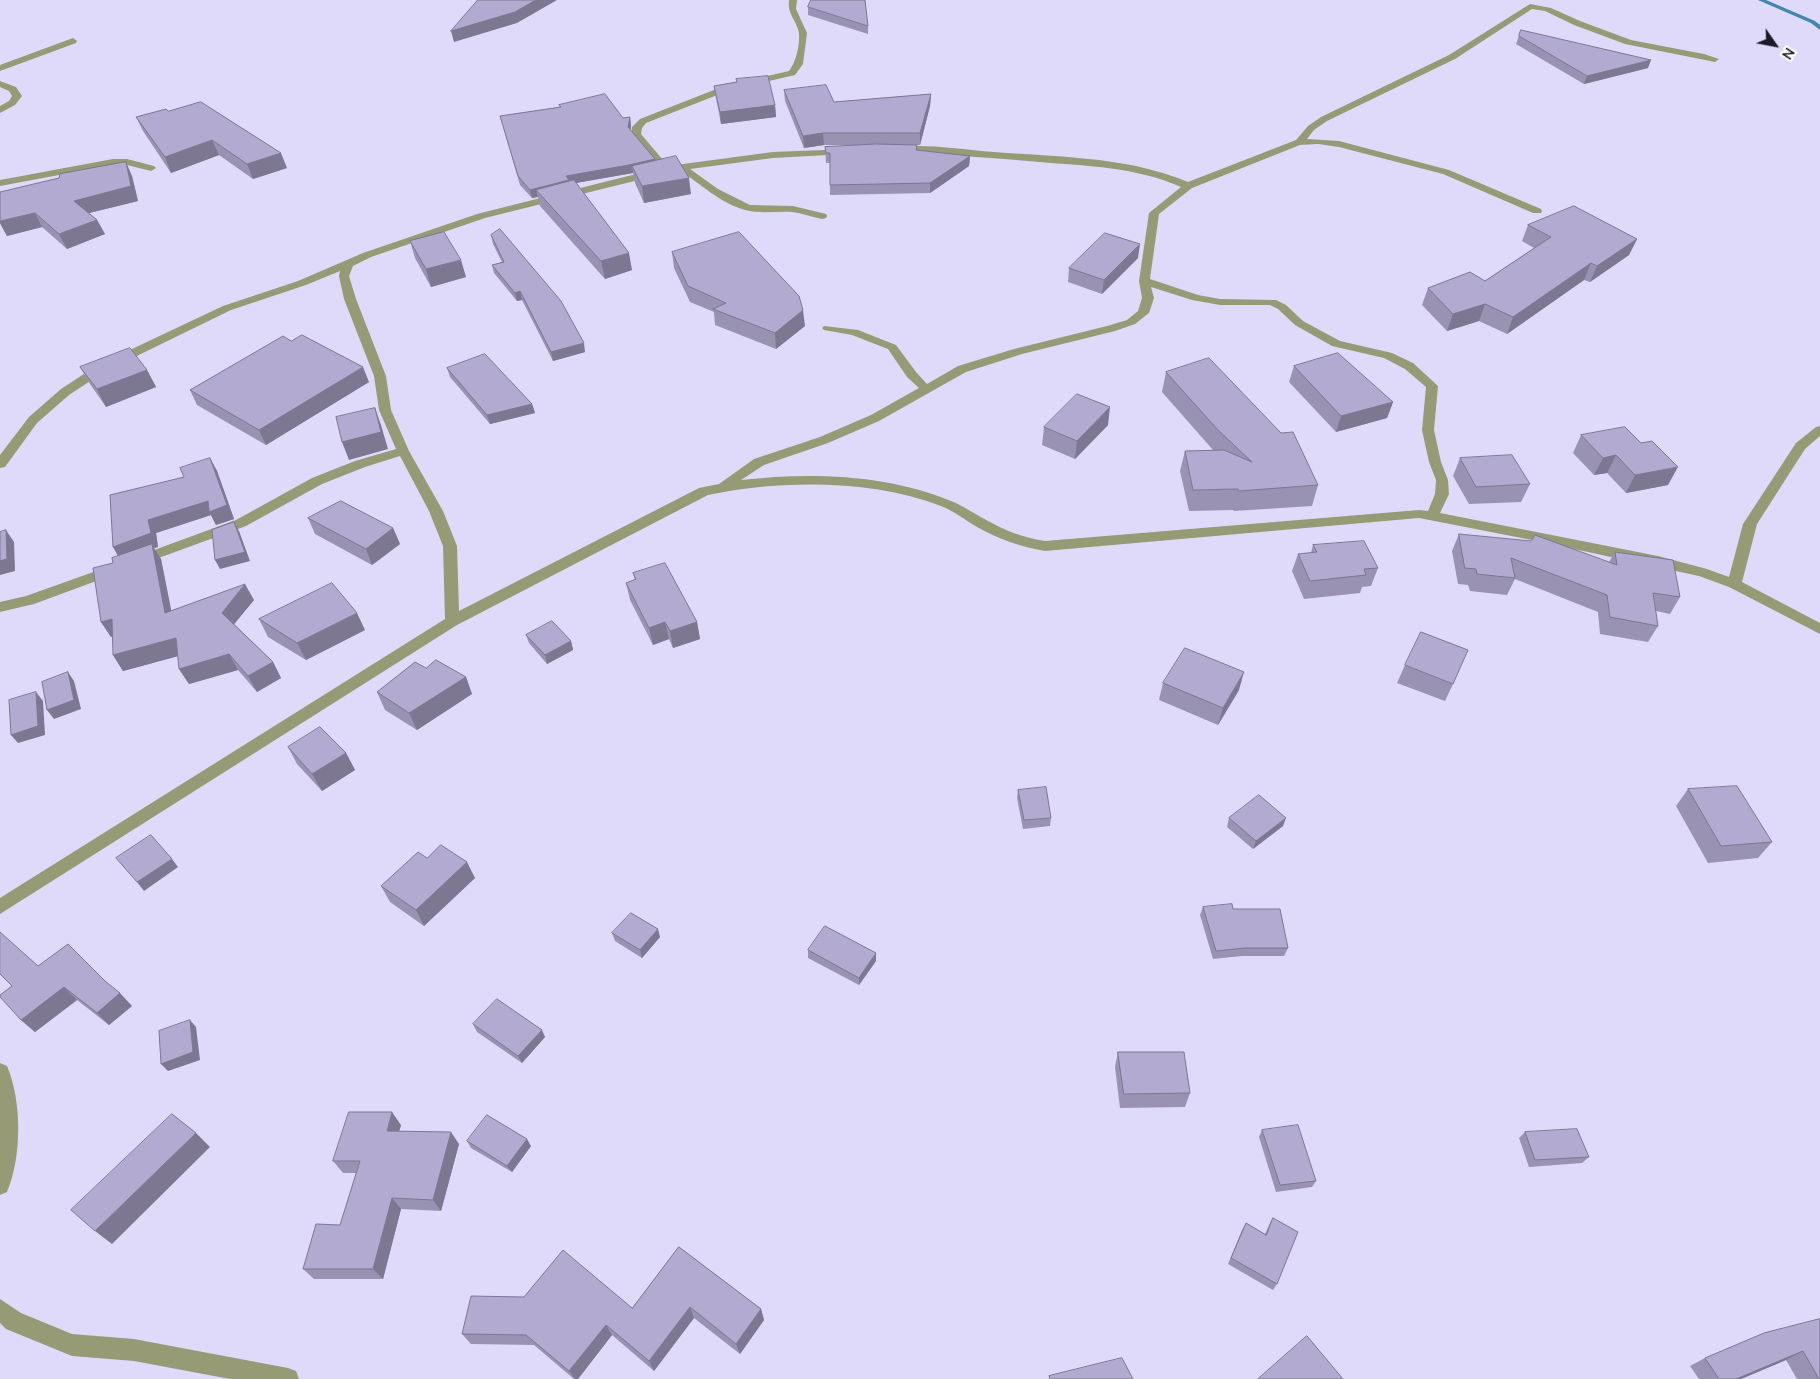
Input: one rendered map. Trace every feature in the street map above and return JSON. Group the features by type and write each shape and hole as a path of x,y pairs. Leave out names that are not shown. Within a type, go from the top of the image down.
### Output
{"street":[{"path":"666,169 636,134 637,127 643,121 727,88 751,81 785,75 796,69 799,64 803,33 792,9 793,0"},
{"path":"1299,142 1311,128 1324,119 1452,56 1530,6 1538,6 1549,10 1629,42 1647,47 1715,58"},
{"path":"0,68 73,41"},
{"path":"0,84 13,90 17,96 12,103 0,110"},
{"path":"722,486 759,462 824,440 875,418 962,369 1018,351 1111,329 1131,322 1143,313 1148,298 1144,282 1154,213 1188,186 1299,142 1318,141 1338,144 1446,172 1537,211"},
{"path":"885,149 943,151 1113,165 1160,174 1188,186"},
{"path":"0,464 33,420 65,392 100,369 227,308 302,283 367,255 481,216 666,169 773,155 857,150"},
{"path":"0,183 113,162 127,162 152,168"},
{"path":"680,167 700,178 714,191 737,204 749,208 793,209 822,216"},
{"path":"348,264 344,276 350,300 380,376 386,410 403,451 436,511 450,546 452,621"},
{"path":"1144,282 1196,298 1220,302 1272,302 1282,306 1299,323 1336,344 1388,355 1409,366 1424,377 1432,386 1428,430 1435,462 1442,480 1442,494 1432,516"},
{"path":"828,328 854,332 892,348 900,356 911,374 926,389"},
{"path":"1734,584 1750,524 1800,446 1820,430"},
{"path":"0,607 29,600 241,523 326,478 360,464 403,451"},
{"path":"0,907 452,621 704,491 722,486 766,482 817,481 899,490 945,503 989,528 1022,542 1045,546 1420,514 1658,561 1702,572 1734,584 1820,629"},
{"path":"0,1072 7,1094 7,1155 0,1185"},
{"path":"0,1310 14,1320 72,1345 134,1350 288,1379"}],"building":[{"path":"478,0 536,0 515,12 451,31"},
{"path":"811,0 865,0 868,26 808,7"},
{"path":"1521,30 1651,60 1587,76 1519,36"},
{"path":"768,76 775,105 720,112 714,86 737,82 736,79"},
{"path":"826,85 834,102 931,94 920,133 823,133 803,136 784,90"},
{"path":"605,94 623,118 630,117 628,127 655,159 566,176 569,180 530,190 518,176 500,116 561,107 559,105"},
{"path":"201,102 281,153 247,164 212,140 165,157 136,117"},
{"path":"876,144 917,145 916,150 970,156 930,183 830,185 830,153 826,153 825,147"},
{"path":"676,156 689,178 642,186 632,166"},
{"path":"126,162 131,186 74,201 97,220 59,234 35,213 0,221 0,192 59,178 60,174"},
{"path":"574,180 629,253 601,261 536,190"},
{"path":"1574,206 1637,239 1597,266 1591,263 1513,317 1485,304 1453,314 1428,288 1470,272 1485,281 1551,237 1528,225"},
{"path":"500,229 561,301 584,343 551,352 520,291 515,293 492,265 504,262 491,235"},
{"path":"444,232 461,260 426,269 410,241"},
{"path":"739,232 799,296 803,310 775,333 713,309 726,303 688,286 672,252"},
{"path":"1105,233 1140,244 1104,280 1069,268"},
{"path":"302,335 363,367 259,430 190,390 283,336 291,341"},
{"path":"130,348 147,370 97,389 80,367"},
{"path":"1338,353 1393,402 1341,416 1294,366"},
{"path":"485,354 532,404 487,415 447,368"},
{"path":"1209,358 1281,433 1293,432 1318,485 1239,491 1238,489 1193,490 1185,451 1224,450 1252,462 1217,429 1166,372"},
{"path":"1077,394 1110,407 1077,441 1044,427"},
{"path":"375,408 381,432 342,442 336,417"},
{"path":"1625,427 1641,443 1652,441 1678,467 1635,475 1616,455 1603,458 1581,435"},
{"path":"1512,455 1530,484 1476,487 1460,458"},
{"path":"210,458 227,505 209,512 208,501 148,520 151,533 113,547 110,495 184,477 180,468"},
{"path":"341,501 393,528 366,549 308,518"},
{"path":"234,522 245,552 215,560 212,530"},
{"path":"6,530 7,559 0,561 0,532"},
{"path":"1459,534 1531,541 1535,535 1617,565 1615,552 1673,560 1680,597 1653,593 1658,626 1610,617 1607,595 1511,558 1515,578 1477,574 1476,569 1465,568"},
{"path":"1364,541 1378,568 1364,569 1366,575 1310,581 1298,554 1317,552 1313,545"},
{"path":"152,544 165,613 245,584 222,613 273,662 248,676 229,654 179,669 176,638 113,655 112,619 101,622 93,568 113,563 112,558"},
{"path":"665,563 697,622 670,631 665,622 649,628 626,583 636,579 633,573"},
{"path":"332,583 357,613 297,643 259,619"},
{"path":"552,621 571,641 545,655 526,635"},
{"path":"1421,632 1468,650 1453,684 1405,665"},
{"path":"1185,648 1244,672 1223,708 1163,683"},
{"path":"436,660 466,677 409,713 377,692 415,662 426,668"},
{"path":"68,672 74,700 47,710 42,682"},
{"path":"36,692 38,726 11,735 9,700"},
{"path":"320,727 346,753 312,774 288,747"},
{"path":"1737,786 1772,842 1721,846 1688,789"},
{"path":"1046,787 1051,818 1024,820 1018,790"},
{"path":"1259,795 1286,818 1256,841 1229,818"},
{"path":"151,835 172,859 137,882 116,858"},
{"path":"441,845 467,862 416,910 381,886 418,852 427,858"},
{"path":"1232,904 1233,909 1280,909 1288,948 1245,948 1216,951 1203,907"},
{"path":"631,913 658,929 640,950 612,933"},
{"path":"825,926 876,953 859,978 808,950"},
{"path":"0,932 38,966 68,944 105,981 120,993 97,1013 64,987 21,1020 0,997 12,986 0,974"},
{"path":"497,999 542,1030 518,1056 473,1024"},
{"path":"190,1020 193,1052 161,1064 159,1031"},
{"path":"1118,1052 1184,1052 1190,1093 1124,1094"},
{"path":"349,1112 392,1112 387,1131 451,1132 433,1200 392,1198 373,1269 303,1269 316,1224 340,1225 360,1161 333,1161"},
{"path":"172,1114 196,1133 95,1231 71,1210"},
{"path":"487,1115 527,1139 507,1166 467,1141"},
{"path":"1298,1125 1316,1181 1280,1185 1262,1130"},
{"path":"1577,1129 1589,1157 1535,1160 1525,1132"},
{"path":"1273,1218 1298,1232 1277,1284 1231,1258 1246,1223 1266,1235"},
{"path":"679,1247 761,1309 736,1344 690,1307 649,1361 606,1325 569,1371 526,1335 462,1334 471,1296 524,1297 563,1250 632,1308"},
{"path":"1820,1319 1820,1379 1803,1351 1736,1379 1719,1379 1705,1358 1764,1333"},
{"path":"1307,1336 1343,1379 1258,1379"},
{"path":"1122,1358 1133,1379 1050,1379 1049,1376"}],"waterway":[{"path":"1761,0 1813,22 1820,28"}]}
